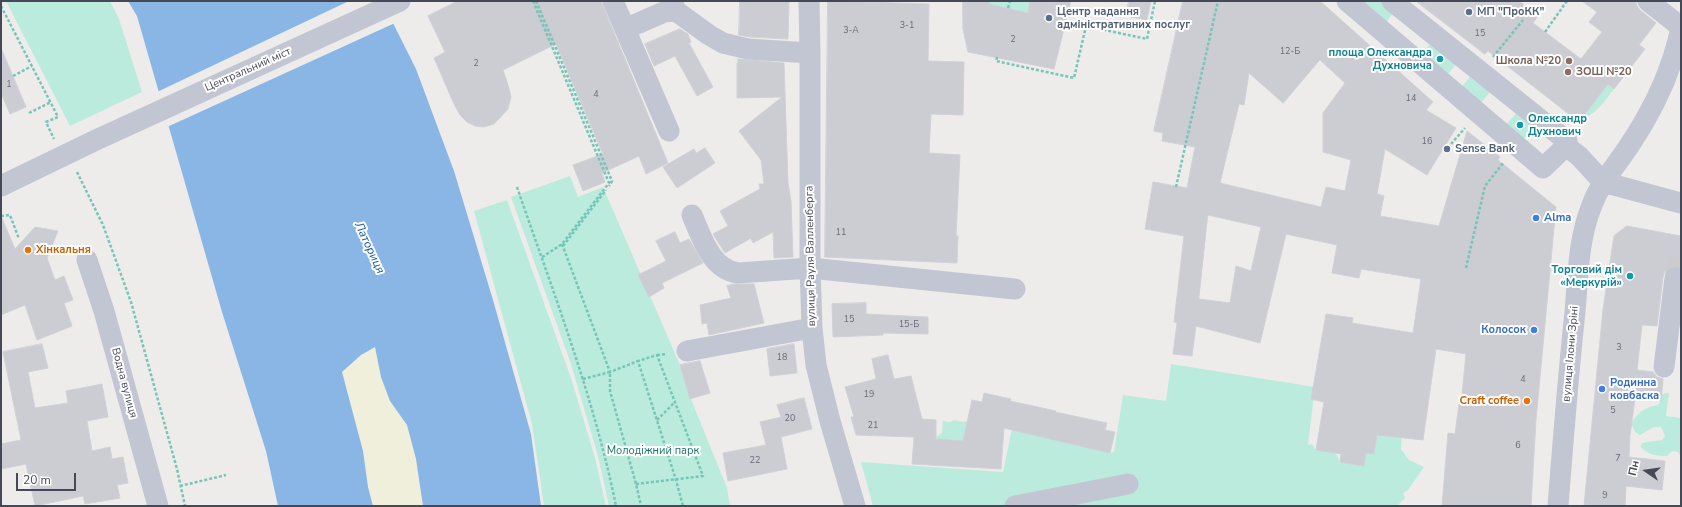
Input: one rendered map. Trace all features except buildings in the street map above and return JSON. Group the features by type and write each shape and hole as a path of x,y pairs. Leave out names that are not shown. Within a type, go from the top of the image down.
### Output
{"street":[{"name":"Центральний міст","path":"1,186 96,140 400,1"},
{"path":"613,1 669,131"},
{"name":"вулиця Рауля Валленберга","path":"809,1 810,268 812,328 816,365 830,421 855,506"},
{"path":"1347,1 1543,168 1566,146 1568,142 1392,1"},
{"path":"1648,1 1681,27"},
{"path":"625,29 674,6 709,35 724,43 748,49 791,53 810,53"},
{"name":"вулиця Ілони Зріні","path":"1558,506 1570,359 1584,228 1592,204 1603,182 1629,147 1654,106 1669,73 1681,27"},
{"path":"1566,146 1578,156 1603,182 1681,203"},
{"path":"692,215 715,262 730,272 738,273 810,268 1015,289"},
{"name":"Водна вулиця","path":"87,260 104,311 158,506"},
{"path":"1664,367 1675,278"},
{"path":"687,351 812,328"},
{"path":"1015,506 1128,484"}],"path":[{"path":"535,1 612,181 562,245 541,258"},
{"path":"1008,8 1010,1"},
{"path":"997,57 996,61 1074,78 1086,26 1147,39 1155,1"},
{"path":"1176,187 1218,1"},
{"path":"1544,32 1568,1"},
{"path":"1,6 2,12 58,117 46,122 56,144"},
{"path":"1492,59 1523,20"},
{"path":"13,76 32,66"},
{"path":"29,113 50,102"},
{"path":"1466,268 1485,186 1507,158"},
{"path":"74,165 103,225 131,302 185,506"},
{"path":"517,187 583,379 616,506"},
{"path":"1,216 10,215 19,239"},
{"path":"562,245 610,372 610,391 641,506"},
{"path":"583,379 610,372 656,355 703,476 636,484"},
{"path":"638,361 683,506"},
{"path":"657,420 675,402"},
{"path":"180,486 226,475"}],"green space":[{"path":"6,1 110,1 119,19 142,92 70,126"},
{"path":"990,1 1033,1 1030,13 989,4"},
{"path":"1347,1 1392,1 1398,6 1381,30"},
{"path":"1434,39 1460,59 1444,79 1419,58"},
{"path":"1475,71 1494,87 1477,108 1458,91"},
{"path":"1608,84 1614,89 1610,95 1591,115 1579,122"},
{"path":"1518,111 1535,126 1522,141 1505,126"},
{"name":"Молодіжний парк","path":"570,176 578,197 603,187 680,365 691,399 727,488 730,506 609,506 598,456 570,361 511,197"},
{"path":"507,200 572,381 595,458 606,506 544,506 532,424 474,211"},
{"path":"1171,364 1315,387 1308,445 1312,444 1316,450 1334,453 1340,462 1364,466 1366,453 1374,454 1378,430 1402,431 1401,449 1409,460 1424,467 1408,490 1403,493 1405,498 1397,506 873,506 861,462 1003,472 1012,429 1110,453 1114,452 1123,395 1166,401"},
{"path":"1669,393 1666,416 1681,418 1681,457 1678,452 1672,451 1667,456 1646,452 1641,447 1641,444 1662,440 1665,436 1661,427 1654,427 1640,435 1635,432 1631,423 1637,416 1649,407 1658,405 1661,401 1661,395"},
{"path":"954,420 964,422 971,420 967,441 939,441 936,437 942,433 943,421 950,422"}],"sand":[{"path":"376,347 381,377 390,401 407,425 416,459 423,506 373,506 368,487 363,451 342,372 361,355"}],"water":[{"name":"Латориця","path":"128,1 382,1 416,69 454,171 531,434 541,506 423,506 416,459 407,425 390,401 381,377 375,347 361,355 342,372 363,451 368,487 373,506 278,506 266,451 222,312 137,16"}],"pier":[{"path":"349,1 384,1 395,23 167,127 157,92"}],"tunnel":[{"path":"1675,278 1681,253"}],"place":[{"name":"МП \"ПроКК\"","path":"1469,12"},
{"name":"Центр надання адміністративних послуг","path":"1049,18"},
{"name":"площа Олександра Духновича","path":"1440,59"},
{"name":"Школа №20","path":"1569,61"},
{"name":"ЗОШ №20","path":"1568,72"},
{"name":"Олександр Духнович","path":"1520,125"},
{"name":"Sense Bank","path":"1447,149"},
{"name":"Alma","path":"1536,218"},
{"name":"Хінкальня","path":"28,250"},
{"name":"Торговий дім «Меркурій»","path":"1630,276"},
{"name":"Колосок","path":"1534,330"},
{"name":"Родинна ковбаска","path":"1602,389"},
{"name":"Craft coffee","path":"1527,401"}]}
